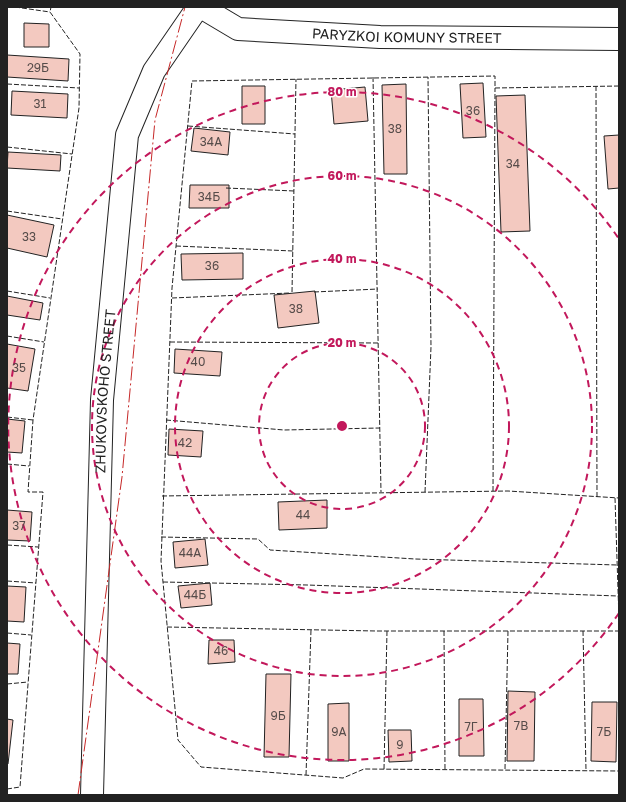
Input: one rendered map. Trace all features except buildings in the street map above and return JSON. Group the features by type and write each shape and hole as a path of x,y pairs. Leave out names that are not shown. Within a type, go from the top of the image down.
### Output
{"street":[{"name":"PARYZKOI KOMUNY STREET","path":"200,7 238,29 380,37 619,39"},
{"name":"ZHUKOVSKOHO STREET","path":"92,795 102,400 127,135 154,71 200,7"}],"fence":[{"path":"15,7 50,12"},
{"path":"7,789 20,787 43,492 28,492 33,420 79,108 80,54 50,12 51,7"},
{"path":"619,86 495,88 495,76 192,81 172,288 161,561 178,740 201,767 343,778 364,769 619,771"},
{"path":"373,77 381,492"},
{"path":"425,492 431,347 428,77"},
{"path":"292,292 296,79"},
{"path":"7,84 79,88"},
{"path":"596,86 597,497"},
{"path":"493,491 495,88"},
{"path":"188,126 295,134"},
{"path":"7,147 72,154"},
{"path":"226,188 294,191"},
{"path":"7,211 62,219"},
{"path":"176,246 293,251"},
{"path":"314,292 378,289"},
{"path":"7,291 50,298"},
{"path":"172,298 290,293"},
{"path":"7,336 44,342"},
{"path":"170,342 379,343"},
{"path":"7,417 33,420"},
{"path":"166,420 284,430 380,428"},
{"path":"7,464 29,466"},
{"path":"162,496 508,491 619,498"},
{"path":"615,498 619,620"},
{"path":"161,537 258,539 270,550 415,559 617,565"},
{"path":"7,545 38,547"},
{"path":"7,581 36,583"},
{"path":"163,582 307,585 618,596"},
{"path":"167,627 376,631 619,631"},
{"path":"306,775 311,630"},
{"path":"384,769 387,631"},
{"path":"444,631 445,769"},
{"path":"505,769 508,631"},
{"path":"583,631 586,770"},
{"path":"7,633 31,635"},
{"path":"7,684 28,682"}],"power":[{"path":"78,795 122,477 155,120 185,7"}]}
